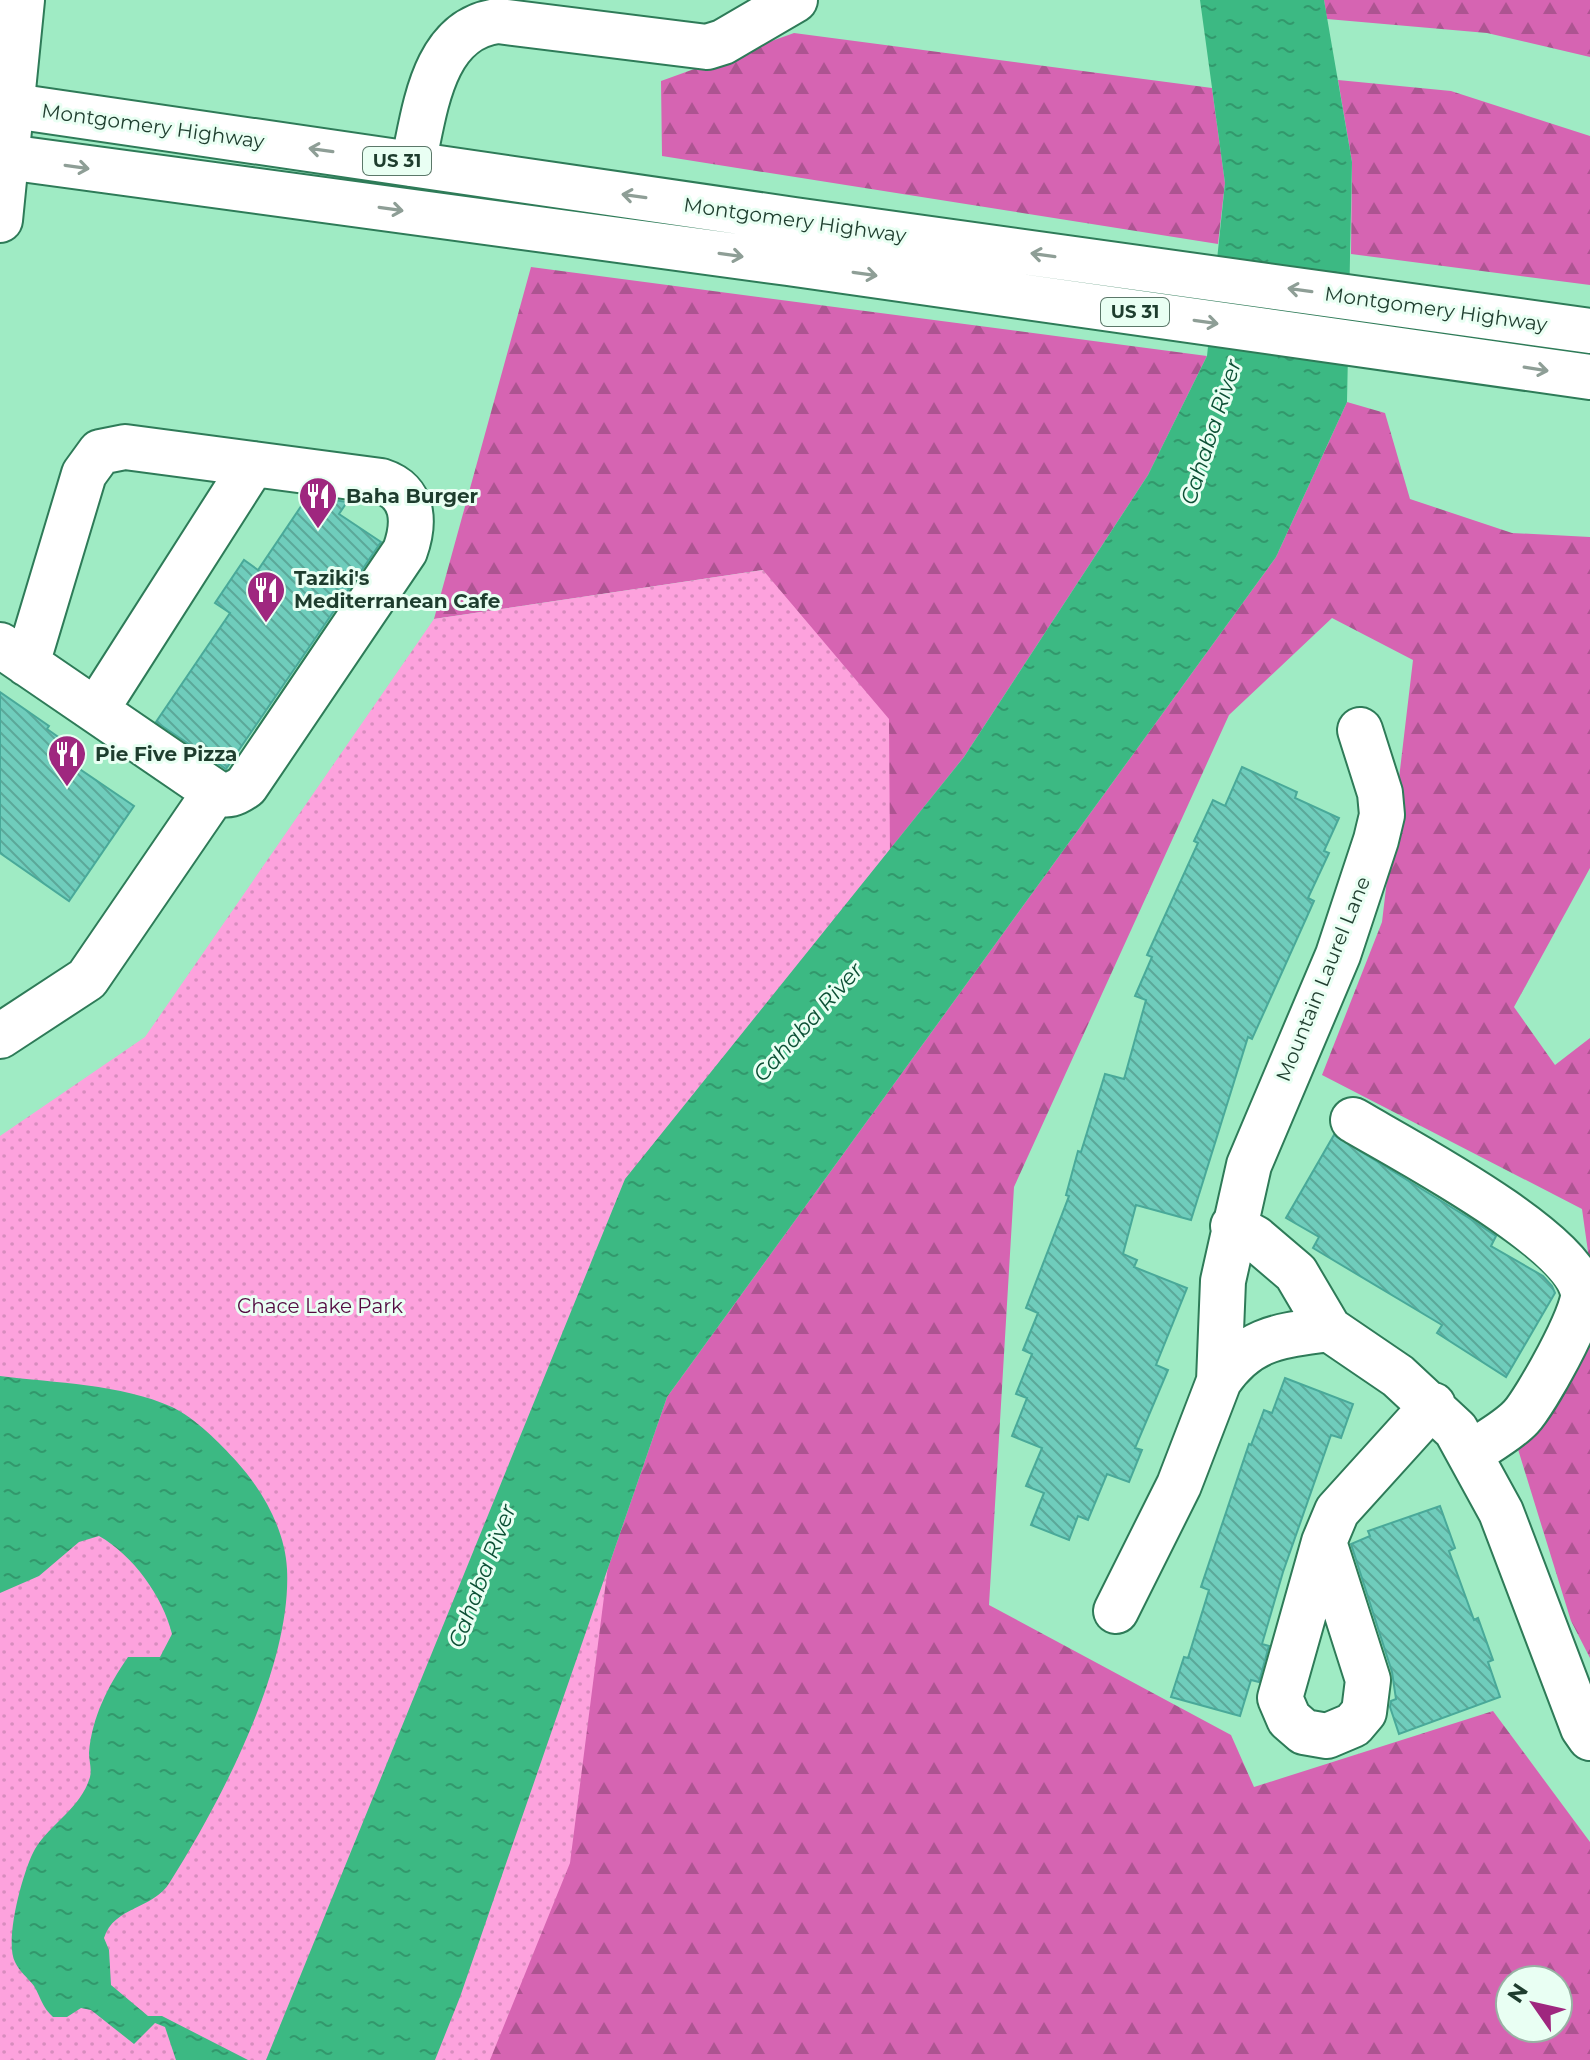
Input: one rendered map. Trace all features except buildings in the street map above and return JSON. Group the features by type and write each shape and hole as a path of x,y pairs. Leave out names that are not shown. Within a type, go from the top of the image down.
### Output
{"main road":[{"path":"0,220 5,105 22,0"},
{"path":"413,164 431,85 445,56 461,34 477,24 498,21 707,47 723,42 795,0"},
{"name":"Montgomery Highway","path":"5,105 794,220 1590,331"},
{"name":"US 31","path":"4,157 788,263 1590,377"},
{"path":"125,447 394,485 404,494 411,511 412,531 405,551 246,786 226,796 215,792 13,654 84,474 100,452 125,447"},
{"path":"96,710 253,464"},
{"name":"Mountain Laurel Lane","path":"1219,1381 1221,1302 1233,1226 1249,1165 1338,955 1361,893 1382,815 1380,793 1360,730"},
{"path":"0,1036 87,979 215,792"},
{"path":"1353,1120 1524,1226 1568,1262 1583,1293 1581,1311 1521,1417 1471,1453"},
{"path":"1233,1226 1255,1238 1296,1273 1329,1329 1398,1376 1433,1405 1456,1430 1501,1512 1583,1728 1590,1738"},
{"name":"Mountain Laurel Lane","path":"1116,1611 1179,1485 1219,1381 1240,1354 1265,1340 1329,1329"},
{"path":"1324,1542 1337,1511 1433,1405"}],"green space":[{"path":"1324,0 1590,0 1590,57 1487,33 1327,19"},
{"path":"794,33 1212,88 1225,183 1218,244 662,156 661,81"},
{"path":"1338,80 1451,91 1590,136 1590,285 1351,254 1352,162"},
{"path":"531,267 1207,356 1148,475 964,757 867,878 763,570 434,619"},
{"path":"1347,402 1385,413 1410,499 1512,533 1590,537 1590,868 1514,1007 1555,1065 1590,1038 1590,1266 1582,1209 1322,1075 1382,922 1413,660 1332,618 1229,715 1014,1187 989,1605 1231,1735 1254,1787 1493,1711 1590,1842 1590,2060 435,2060 460,1997 667,1397 1276,557"},
{"name":"Chace Lake Park","path":"763,570 889,719 891,995 634,1362 570,1863 490,2060 0,2060 0,1136 145,1037 434,619"},
{"path":"1590,1310 1590,1658 1571,1621 1508,1417"}],"water":[{"name":"Cahaba River","path":"1200,0 1324,0 1352,162 1347,402 1276,557 667,1397 460,1997 435,2060 266,2060 625,1179 964,757 1148,475 1207,356 1225,183"},
{"path":"0,1376 110,1389 172,1407 198,1424 237,1462 255,1485 277,1525 287,1569 286,1607 266,1689 250,1732 210,1813 170,1882 154,1898 116,1920 104,1938 109,1950 111,1985 148,2016 162,2016 248,2060 176,2060 165,2027 155,2023 134,2044 91,2010 81,2008 67,2017 53,2017 15,1962 12,1952 13,1923 25,1873 35,1849 86,1788 91,1774 89,1753 94,1727 108,1691 128,1657 160,1657 172,1634 162,1606 145,1578 123,1554 99,1536 79,1542 39,1576 0,1593"}],"place":[{"name":"Baha Burger","path":"318,530"},
{"name":"Taziki's Mediterranean Cafe","path":"266,624"},
{"name":"Pie Five Pizza","path":"67,788"}]}
